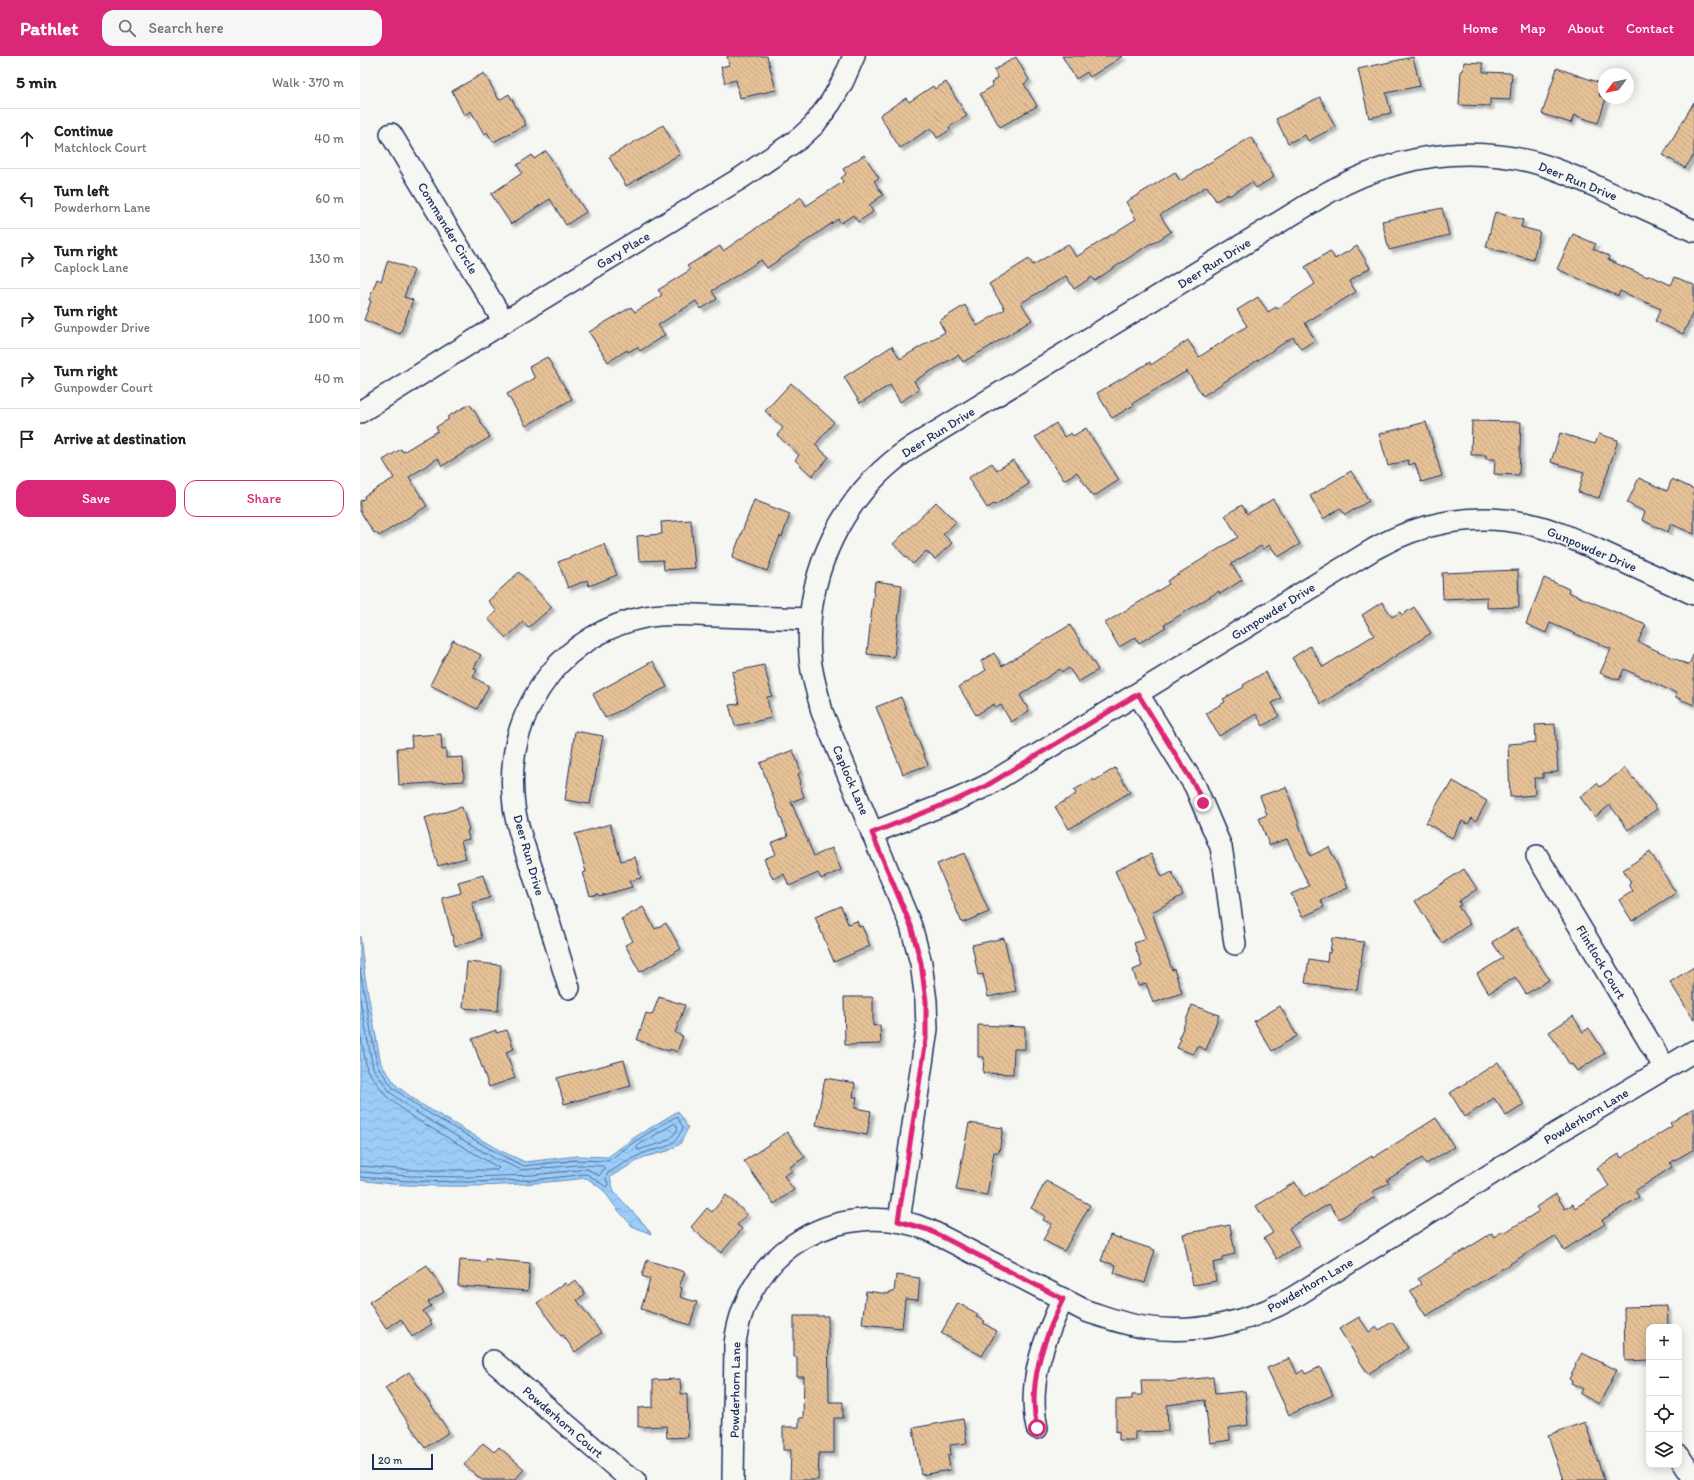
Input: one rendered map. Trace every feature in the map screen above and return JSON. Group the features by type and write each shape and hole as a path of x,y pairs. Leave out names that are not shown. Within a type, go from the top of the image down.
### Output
{"street":[{"name":"Gary Place","path":"360,412 740,178 800,138 814,125 831,102 843,81 854,56"},
{"name":"Commander Circle","path":"391,134 504,322"},
{"name":"Deer Run Drive","path":"569,988 518,825 512,788 513,760 519,732 525,714 538,690 556,667 576,648 605,631 636,620 673,615 810,619 818,573 841,522 868,484 896,459 1327,193 1362,175 1397,163 1439,155 1464,154 1529,161 1574,177 1694,231"},
{"name":"Gunpowder Drive","path":"872,833 958,799 986,786 1382,545 1417,529 1444,522 1468,519 1492,519 1529,524 1565,536 1694,594"},
{"name":"Caplock Lane","path":"810,619 810,657 816,694 822,712 911,926 921,963 926,1001 926,1039 898,1221"},
{"path":"1138,694 1195,786 1216,835 1224,865 1235,944"},
{"name":"Flintlock Court","path":"1537,856 1665,1068"},
{"name":"Powderhorn Lane","path":"734,1480 734,1344 744,1307 756,1282 768,1267 782,1254 804,1238 821,1229 846,1221 886,1219 929,1230 1086,1311 1122,1323 1155,1328 1178,1329 1199,1328 1233,1322 1258,1314 1294,1297 1557,1133 1694,1051"},
{"path":"1037,1428 1035,1419 1035,1391 1041,1354 1050,1328 1063,1299"},
{"name":"Powderhorn Court","path":"493,1360 625,1475 635,1480"},
{"path":"1682,1461 1694,1480"}],"water":[{"path":"360,936 365,977 381,1064 397,1086 419,1103 499,1150 525,1162 577,1156 608,1157 635,1137 678,1111 688,1128 680,1144 668,1151 644,1157 610,1177 614,1192 645,1225 651,1234 632,1226 603,1190 587,1178 476,1186 431,1186 360,1180"}],"building":[{"path":"727,56 767,56 776,90 740,98 736,80 725,83 721,67 729,65"},
{"path":"1062,56 1123,56 1090,77 1087,72 1076,79"},
{"path":"1016,57 1029,80 1024,84 1037,106 1000,127 980,94 993,86 991,83 998,78 994,70"},
{"path":"1413,57 1420,86 1386,93 1391,113 1369,118 1358,69"},
{"path":"1464,62 1483,63 1483,72 1512,73 1510,100 1490,99 1490,106 1459,105 1461,70 1463,71"},
{"path":"1557,68 1598,82 1598,104 1604,104 1598,123 1574,115 1571,123 1542,114"},
{"path":"484,73 499,100 509,94 526,125 493,142 487,132 484,134 471,111 464,115 452,91"},
{"path":"946,82 967,116 949,127 950,130 937,138 931,128 900,148 880,116 881,114 906,98 909,102 933,86 935,89"},
{"path":"1320,97 1335,127 1308,141 1305,135 1288,143 1276,119"},
{"path":"1694,102 1694,155 1685,168 1663,155"},
{"path":"663,125 680,154 626,186 609,157"},
{"path":"1251,137 1274,177 1256,188 1252,182 1229,196 1228,194 1216,201 1207,186 1160,215 1171,232 1152,244 1151,243 1094,281 1092,277 1074,289 1066,276 1021,303 1032,320 989,347 963,362 958,355 914,381 919,390 900,402 890,385 860,403 844,377 892,346 900,359 945,332 939,321 965,305 977,326 1005,309 989,284 1029,259 1033,265 1068,244 1076,257 1136,219 1126,202 1175,172 1180,181"},
{"path":"546,151 586,212 566,225 550,199 511,224 491,194 522,173 517,165 532,155 534,159"},
{"path":"864,155 879,178 874,181 883,195 869,205 873,212 858,222 853,215 841,223 838,219 767,268 761,260 712,291 717,299 701,309 696,301 658,325 665,335 640,351 637,347 628,352 627,350 608,362 589,332 631,307 635,312 662,295 658,290 690,270 687,266 720,246 723,251 801,197 806,206 843,182 841,178 846,174 843,169"},
{"path":"1442,208 1449,235 1389,250 1382,221"},
{"path":"1495,212 1523,220 1521,227 1540,232 1533,260 1486,247"},
{"path":"1573,234 1596,244 1593,249 1609,256 1608,260 1648,277 1649,275 1671,285 1675,277 1694,285 1694,310 1683,334 1655,321 1661,309 1620,291 1618,296 1557,269"},
{"path":"1357,246 1370,268 1349,281 1356,292 1305,323 1315,340 1301,349 1293,337 1203,396 1187,371 1133,403 1134,405 1112,418 1097,393 1150,362 1151,365 1188,340 1199,357 1247,326 1237,310 1258,297 1268,312 1276,307 1277,309 1315,284 1305,267 1330,251 1335,259"},
{"path":"388,260 414,270 404,297 413,300 400,334 364,320 371,301 369,300 377,279 381,281"},
{"path":"547,357 572,399 526,426 507,394 535,378 529,367"},
{"path":"791,383 834,422 815,445 829,457 812,476 795,460 799,455 777,435 783,428 765,411"},
{"path":"470,404 490,437 442,466 438,458 409,477 427,506 379,536 376,532 374,533 360,511 360,501 365,498 364,496 394,478 383,460 401,449 403,452 438,431 436,427 449,419 447,417"},
{"path":"1472,421 1521,422 1519,475 1494,474 1495,459 1486,459 1486,455 1471,455"},
{"path":"1426,422 1442,476 1421,482 1415,463 1409,465 1408,460 1388,466 1379,434"},
{"path":"1056,423 1064,437 1071,433 1073,436 1086,428 1119,480 1093,497 1077,472 1064,480 1035,437"},
{"path":"1560,433 1595,444 1599,434 1618,440 1599,498 1578,492 1584,472 1551,462"},
{"path":"1013,460 1029,484 995,505 994,504 987,508 968,478 992,463 997,470"},
{"path":"1351,471 1369,501 1345,515 1340,508 1323,519 1310,496"},
{"path":"1639,478 1667,491 1672,479 1694,489 1694,534 1671,524 1668,532 1642,520 1645,512 1627,503"},
{"path":"1273,499 1300,544 1278,557 1270,545 1263,549 1261,546 1231,564 1242,580 1220,594 1219,591 1164,625 1166,627 1139,643 1136,637 1119,647 1105,623 1169,584 1167,581 1238,537 1225,515 1242,505 1247,514"},
{"path":"754,500 790,514 767,571 732,558"},
{"path":"936,502 956,522 943,534 952,543 935,559 926,551 913,564 893,544"},
{"path":"691,520 695,568 664,570 663,560 639,561 637,536 662,534 661,522"},
{"path":"604,544 617,575 589,586 587,580 568,588 558,562"},
{"path":"1518,570 1519,607 1487,608 1487,597 1443,599 1442,573"},
{"path":"519,572 552,607 528,628 523,622 506,638 488,619 497,611 488,601"},
{"path":"1544,578 1569,589 1568,592 1646,625 1638,642 1689,665 1694,653 1694,705 1675,697 1676,693 1624,669 1619,680 1600,673 1611,649 1550,623 1546,633 1526,624"},
{"path":"875,581 902,585 894,657 867,654"},
{"path":"1382,602 1392,617 1400,612 1402,615 1414,607 1431,633 1321,704 1292,658 1310,646 1323,667 1374,635 1362,615"},
{"path":"1070,625 1098,670 1078,682 1069,668 1062,672 1060,669 1020,695 1029,711 1011,722 1001,705 996,708 994,704 976,715 959,687 986,670 981,661 994,653 1002,666"},
{"path":"453,640 481,655 474,668 477,670 473,677 489,686 477,709 430,685"},
{"path":"653,661 667,687 605,718 593,694"},
{"path":"764,665 772,696 767,697 771,718 735,726 729,705 739,704 732,672"},
{"path":"1265,672 1281,698 1272,703 1279,716 1263,726 1256,714 1219,736 1206,713 1225,702 1223,699 1244,687 1243,685"},
{"path":"901,697 928,765 903,774 876,707"},
{"path":"1555,724 1558,772 1543,773 1543,778 1534,778 1535,795 1510,797 1508,744 1536,742 1535,725"},
{"path":"575,731 603,736 590,804 565,800"},
{"path":"441,734 442,750 446,749 446,758 463,757 464,781 399,785 397,748 412,747 411,736"},
{"path":"793,750 801,772 798,774 801,782 799,783 804,797 791,802 814,856 832,848 841,870 821,879 818,873 789,886 784,874 773,879 764,859 776,854 771,843 788,836 760,763"},
{"path":"1115,768 1130,792 1069,829 1055,807 1076,794 1074,790 1093,779 1094,781"},
{"path":"1625,768 1657,809 1628,830 1610,805 1595,817 1580,797 1597,783 1600,787"},
{"path":"1453,781 1487,801 1476,821 1472,818 1468,824 1462,821 1452,838 1426,823 1446,789 1448,790"},
{"path":"1286,787 1310,856 1329,847 1348,888 1321,900 1324,907 1302,917 1291,894 1309,886 1287,839 1269,845 1259,818 1267,815 1260,796"},
{"path":"462,807 469,830 467,831 469,839 461,841 466,858 438,866 424,818"},
{"path":"610,824 621,861 635,857 641,878 629,881 632,887 599,896 598,894 590,896 583,873 586,872 575,834"},
{"path":"1650,852 1676,893 1632,921 1619,900 1633,891 1629,884 1631,882 1623,870"},
{"path":"964,853 989,912 962,923 937,864"},
{"path":"1151,854 1162,877 1172,872 1183,895 1152,912 1172,970 1174,969 1182,993 1153,1003 1146,983 1138,986 1133,970 1142,966 1134,943 1146,939 1115,871"},
{"path":"1464,869 1477,889 1459,901 1461,905 1458,906 1470,924 1442,943 1415,901"},
{"path":"483,875 490,898 472,903 482,938 455,946 442,898 461,893 458,882"},
{"path":"841,906 848,924 857,921 859,927 862,926 870,946 834,962 815,917"},
{"path":"643,907 655,929 666,923 681,949 640,972 625,945 633,941 621,919"},
{"path":"1517,927 1549,980 1526,994 1515,977 1489,993 1477,974 1503,958 1492,942"},
{"path":"1004,938 1016,991 988,997 983,974 978,975 972,945"},
{"path":"1332,938 1364,942 1357,990 1305,983 1309,959 1327,962"},
{"path":"467,962 501,965 498,1011 463,1008"},
{"path":"1694,967 1694,1020 1670,982"},
{"path":"659,997 685,1005 675,1033 683,1036 677,1052 670,1049 669,1051 637,1040 646,1013 652,1015"},
{"path":"844,997 873,997 873,1026 880,1025 881,1044 845,1045"},
{"path":"1192,1005 1219,1015 1206,1050 1197,1046 1193,1054 1177,1048 1181,1039 1179,1038"},
{"path":"1280,1006 1297,1036 1272,1051 1254,1021"},
{"path":"1573,1016 1583,1032 1589,1028 1605,1053 1577,1071 1572,1064 1570,1065 1549,1032"},
{"path":"978,1025 1025,1027 1025,1049 1014,1049 1013,1074 983,1073 984,1057 978,1057"},
{"path":"496,1030 496,1033 507,1030 514,1049 506,1052 515,1078 489,1087 472,1039"},
{"path":"624,1060 631,1086 564,1104 557,1078"},
{"path":"1498,1062 1524,1105 1506,1116 1494,1098 1465,1117 1450,1093"},
{"path":"825,1078 855,1083 853,1097 857,1097 855,1108 871,1111 867,1135 816,1125"},
{"path":"1694,1108 1694,1149 1670,1163 1672,1167 1635,1191 1639,1197 1602,1220 1605,1224 1564,1250 1555,1236 1426,1316 1410,1291 1421,1284 1418,1279 1492,1233 1494,1237 1503,1231 1504,1233 1539,1211 1536,1207 1556,1194 1565,1209 1573,1204 1575,1208 1609,1186 1597,1168 1619,1154 1621,1158 1672,1126 1670,1123"},
{"path":"1436,1118 1454,1147 1426,1164 1422,1158 1387,1180 1389,1183 1372,1192 1375,1197 1339,1219 1329,1204 1289,1228 1299,1245 1277,1259 1264,1238 1273,1233 1256,1206 1295,1182 1304,1198 1372,1156 1373,1158"},
{"path":"969,1123 1003,1128 999,1152 994,1152 987,1195 956,1190"},
{"path":"787,1132 805,1157 790,1167 792,1171 784,1176 794,1190 774,1204 744,1161"},
{"path":"1046,1181 1090,1205 1064,1251 1043,1240 1052,1224 1043,1220 1045,1216 1031,1208"},
{"path":"726,1195 747,1214 737,1225 742,1229 721,1253 691,1227 707,1208 712,1212"},
{"path":"1230,1225 1235,1254 1222,1257 1222,1261 1213,1263 1216,1281 1193,1285 1183,1234"},
{"path":"1110,1235 1155,1250 1145,1283 1114,1273 1116,1265 1101,1261"},
{"path":"486,1259 530,1263 528,1291 458,1286 460,1260 486,1262"},
{"path":"647,1260 685,1272 679,1287 682,1288 680,1297 697,1302 690,1325 641,1309 650,1279 642,1276"},
{"path":"427,1265 444,1292 428,1302 431,1306 423,1311 432,1324 412,1337 401,1319 386,1329 369,1302"},
{"path":"896,1275 920,1278 918,1300 905,1299 902,1328 862,1324 866,1291 889,1294 889,1292 894,1292"},
{"path":"575,1280 585,1294 577,1300 601,1333 575,1352 563,1335 561,1336 537,1303 565,1283 567,1286"},
{"path":"958,1303 978,1314 976,1317 985,1321 983,1323 997,1331 982,1356 941,1333"},
{"path":"1667,1306 1668,1324 1646,1324 1646,1360 1625,1361 1624,1307"},
{"path":"794,1316 828,1316 829,1402 843,1402 843,1418 834,1418 834,1453 819,1453 818,1480 790,1480 791,1450 783,1450 783,1427 799,1427 799,1418 803,1418 804,1377 797,1377 797,1357 794,1357"},
{"path":"1359,1317 1369,1332 1377,1327 1379,1330 1392,1322 1408,1348 1368,1374 1339,1329"},
{"path":"1582,1353 1617,1370 1599,1404 1580,1394 1583,1389 1571,1383 1572,1381 1569,1379"},
{"path":"1290,1358 1297,1374 1303,1370 1305,1374 1320,1367 1333,1395 1289,1415 1267,1368"},
{"path":"409,1372 449,1432 425,1448 385,1388"},
{"path":"1213,1377 1215,1394 1245,1391 1248,1425 1229,1428 1230,1440 1210,1443 1205,1400 1167,1405 1168,1431 1135,1432 1135,1440 1119,1440 1119,1431 1116,1432 1116,1400 1132,1399 1132,1395 1142,1395 1141,1380 1167,1380 1167,1382"},
{"path":"680,1379 681,1394 687,1394 688,1437 667,1438 666,1426 638,1427 638,1408 653,1407 653,1380"},
{"path":"963,1419 967,1443 950,1445 951,1455 948,1455 950,1470 921,1475 913,1428"},
{"path":"1585,1422 1604,1480 1563,1480 1548,1435"},
{"path":"483,1443 494,1452 499,1447 524,1469 515,1480 482,1480 464,1465"}],"route":[{"path":"1037,1428 1035,1419 1037,1372 1046,1336 1063,1299 929,1230 898,1221 926,1039 926,1001 921,963 911,926 872,833 958,799 986,786 1138,694 1195,786 1203,803"}]}
